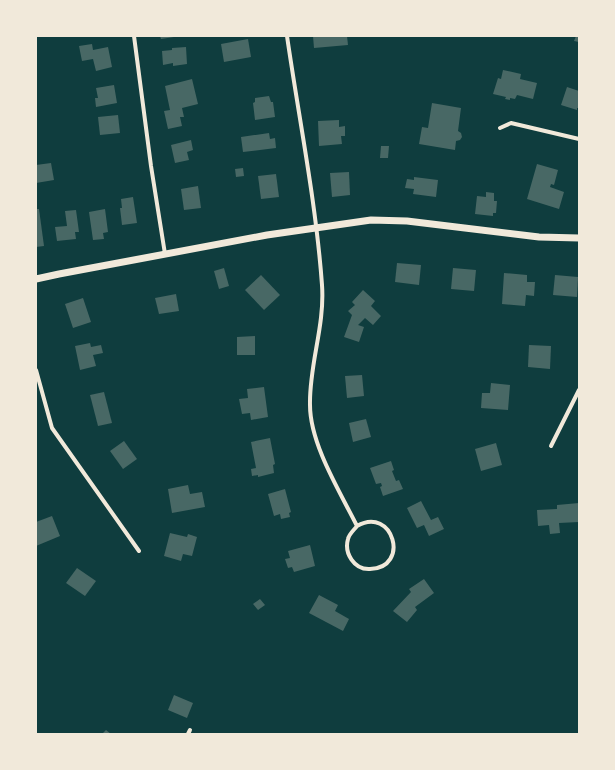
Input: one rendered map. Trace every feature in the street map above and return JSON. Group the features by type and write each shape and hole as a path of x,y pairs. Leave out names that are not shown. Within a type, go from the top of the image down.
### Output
{"street":[{"path":"134,36 151,166 165,254"},
{"path":"286,36 317,228 323,298 322,314 310,391 311,420 317,443 357,526"},
{"path":"500,128 511,123 579,139"},
{"path":"36,279 165,254 371,220 407,221 539,237 579,238"},
{"path":"36,370 52,428 139,551"},
{"path":"551,446 579,390"},
{"path":"367,522 378,523 389,530 394,540 394,552 388,563 377,569 367,570 358,566 350,559 347,552 348,538 357,526 367,522"}],"building":[{"path":"160,36 174,36 174,37 161,39"},
{"path":"313,36 347,36 348,45 314,48"},
{"path":"576,36 579,36 579,42 574,41"},
{"path":"248,39 251,57 224,62 221,44"},
{"path":"92,44 93,50 108,47 112,67 96,71 93,59 82,61 79,46"},
{"path":"186,47 187,64 173,66 173,63 163,65 162,51 172,50 172,48"},
{"path":"503,70 521,74 520,79 537,83 533,99 517,95 515,99 510,98 510,100 505,99 506,97 493,94 498,78 501,79"},
{"path":"192,79 198,104 182,108 184,117 180,117 182,126 168,129 164,111 170,110 165,86"},
{"path":"114,85 117,103 96,107 95,98 98,98 96,88"},
{"path":"567,87 579,91 579,108 577,108 577,110 561,105"},
{"path":"269,96 271,102 273,102 275,117 255,120 253,103 255,102 255,98"},
{"path":"432,103 461,108 458,131 461,133 462,137 460,140 456,141 455,150 419,144 422,127 428,128"},
{"path":"118,115 120,133 100,135 98,117"},
{"path":"339,120 339,127 345,126 345,136 341,136 342,144 319,146 318,121"},
{"path":"269,133 270,139 275,138 276,148 243,152 241,137"},
{"path":"191,140 193,150 187,152 189,160 175,163 171,145"},
{"path":"381,146 389,146 388,158 380,158"},
{"path":"51,163 54,180 36,183 36,165"},
{"path":"537,164 558,170 554,185 551,184 550,187 564,192 559,209 527,199"},
{"path":"243,168 244,176 236,177 235,169"},
{"path":"349,172 350,195 332,197 330,173"},
{"path":"276,174 279,197 261,199 258,176"},
{"path":"414,177 438,180 436,197 413,194 414,189 405,188 407,179 414,180"},
{"path":"198,186 201,208 184,210 181,189"},
{"path":"486,192 494,193 494,201 497,201 496,213 493,213 493,216 475,214 477,196 486,197"},
{"path":"133,197 137,223 122,225 120,208 122,208 121,199"},
{"path":"36,209 39,209 44,246 36,247"},
{"path":"105,209 108,232 103,233 104,239 93,240 89,212"},
{"path":"76,210 79,232 75,232 76,239 57,241 55,227 67,226 65,211"},
{"path":"397,263 421,265 419,285 395,282"},
{"path":"224,268 229,286 219,289 214,271"},
{"path":"453,268 476,270 474,291 451,289"},
{"path":"504,273 527,275 527,282 535,282 534,296 526,295 525,306 502,304"},
{"path":"261,275 280,295 264,310 245,290"},
{"path":"555,275 578,277 577,297 553,295"},
{"path":"363,290 375,301 371,306 381,316 373,325 365,318 358,325 364,327 359,342 344,337 352,315 348,311 355,305 352,302"},
{"path":"176,294 179,311 159,314 155,298"},
{"path":"83,298 91,322 73,328 65,304"},
{"path":"255,336 255,355 237,355 237,337"},
{"path":"90,343 91,347 101,345 103,353 93,355 96,366 80,370 75,346"},
{"path":"529,345 551,346 550,369 528,367"},
{"path":"362,375 364,396 347,398 345,376"},
{"path":"491,383 510,385 508,410 481,408 482,393 490,393"},
{"path":"264,387 268,417 251,420 250,413 242,414 239,399 248,398 247,389"},
{"path":"104,392 112,423 98,426 90,395"},
{"path":"366,419 371,437 353,442 349,423"},
{"path":"270,438 275,464 273,465 274,473 258,477 258,475 252,476 251,469 256,468 251,442"},
{"path":"124,441 137,459 123,469 110,451"},
{"path":"496,443 502,465 481,471 475,449"},
{"path":"391,461 394,470 392,471 396,481 399,480 403,489 383,496 380,487 382,486 381,483 376,484 370,468"},
{"path":"188,485 190,494 202,492 205,507 172,513 168,489"},
{"path":"285,489 291,512 289,513 290,517 281,519 280,514 274,516 268,494"},
{"path":"421,501 431,520 438,517 444,529 429,536 424,525 417,528 407,508"},
{"path":"579,503 579,522 559,523 560,533 550,534 549,525 538,526 537,510 557,509 557,505"},
{"path":"52,516 60,536 36,546 36,522"},
{"path":"170,533 187,537 188,534 197,537 192,556 183,554 181,561 164,556"},
{"path":"310,545 315,566 294,572 292,567 288,568 285,559 290,558 288,551"},
{"path":"77,568 96,581 85,596 66,583"},
{"path":"424,579 434,593 415,607 417,610 407,622 393,611 411,592 409,589"},
{"path":"319,595 338,605 335,611 349,619 343,631 309,613"},
{"path":"260,599 265,605 258,610 253,604"},
{"path":"174,695 193,703 187,718 168,710"},
{"path":"106,730 111,734 102,734"}]}
